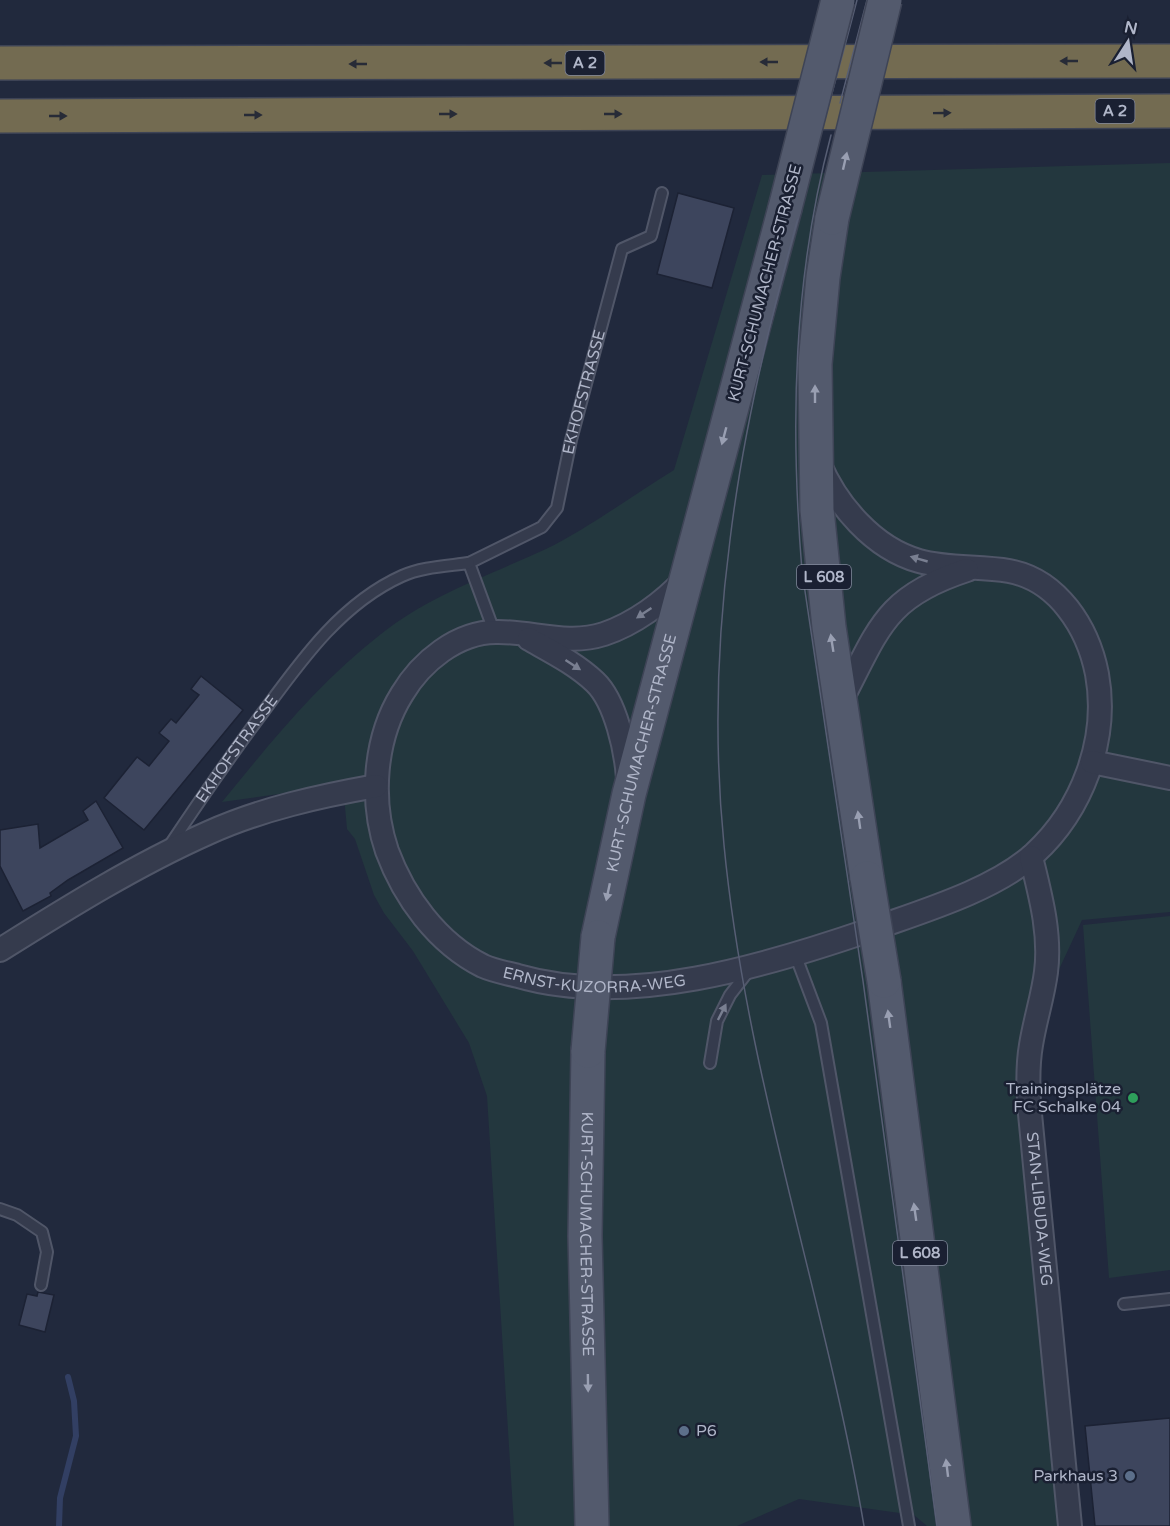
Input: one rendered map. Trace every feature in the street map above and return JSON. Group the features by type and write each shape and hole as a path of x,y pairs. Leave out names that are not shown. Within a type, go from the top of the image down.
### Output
{"highway":[{"name":"A 2","path":"0,63 1170,60"},
{"name":"A 2","path":"0,116 1170,111"},
{"path":"1060,112 1170,135"}],"main road":[{"name":"KURT-SCHUMACHER-STRASSE","path":"592,1526 585,1236 588,1051 598,937 629,794 838,0"},
{"name":"L 608","path":"885,0 832,218 823,277 815,364 817,510 829,627 884,981 954,1526"}],"street":[{"name":"ERNST-KUZORRA-WEG","path":"688,575 664,599 633,620 602,635 562,640 494,632 460,640 427,661 408,686 383,735 376,786 383,839 397,878 421,913 448,942 484,966 536,981 587,988 667,982 751,968 931,909 986,884 1031,857 1070,809 1092,762 1099,714 1097,676 1087,639 1071,610 1050,590 1015,572 919,561 888,546 861,526 846,507 825,476 815,453"},
{"name":"ERNST-KUZORRA-WEG","path":"841,701 886,616 912,592 938,580 977,567"},
{"name":"ERNST-KUZORRA-WEG","path":"522,635 575,665 598,684 613,712 627,762 629,794"},
{"path":"1092,762 1170,778"},
{"name":"EKHOFSTRASSE","path":"0,950 163,855 210,832 318,796 376,786"},
{"name":"STAN-LIBUDA-WEG","path":"1031,857 1043,907 1047,942 1046,970 1031,1044 1028,1078 1030,1114 1070,1526"}],"lane":[{"name":"EKHOFSTRASSE","path":"163,855 223,766 296,667 334,624 369,594 404,574 469,563 543,527 557,508 571,440 622,249 651,236 662,193"},
{"path":"469,563 494,632"},
{"path":"795,954 821,1023 909,1526"},
{"path":"711,1063 717,1021 730,995 751,968"},
{"path":"0,1209 17,1215 42,1232 47,1252 41,1285"},
{"path":"1124,1304 1170,1299"}],"shaded area":[{"path":"1170,163 1170,912 1082,920 1042,1006 1026,1076 1071,1526 927,1526 914,1515 799,1499 737,1526 514,1526 487,1096 469,1043 413,951 384,913 374,895 355,839 347,829 343,785 222,802 316,692 358,653 400,620 440,597 562,541 674,470 762,175"},
{"name":"Trainingsplätze FC Schalke 04","path":"1170,916 1170,1270 1109,1278 1083,925"}],"building":[{"path":"678,193 734,208 712,288 657,274"},
{"path":"201,676 243,710 144,830 104,798 137,757 149,766 169,741 159,733 171,719 176,723 199,695 191,689"},
{"path":"96,801 123,848 68,880 50,893 51,896 23,911 0,866 0,830 38,824 40,848 88,820 83,811"},
{"path":"38,1292 54,1295 45,1332 19,1325 27,1294 37,1296"},
{"name":"Parkhaus 3","path":"1170,1418 1170,1526 1095,1526 1085,1426"}],"waterway":[{"path":"59,1526 60,1498 76,1436 74,1401 68,1377"}],"tram line":[{"path":"857,0 784,268 753,403 730,540 722,616 718,731 724,845 735,931 750,1017 768,1102 829,1355 864,1526"},
{"path":"840,103 867,0"},
{"path":"831,135 818,189 809,243 798,352 796,461 802,571 863,981 937,1526"}],"place":[{"name":"Trainingsplätze FC Schalke 04","path":"1133,1098"},
{"name":"P6","path":"684,1431"},
{"name":"Parkhaus 3","path":"1130,1476"}]}
